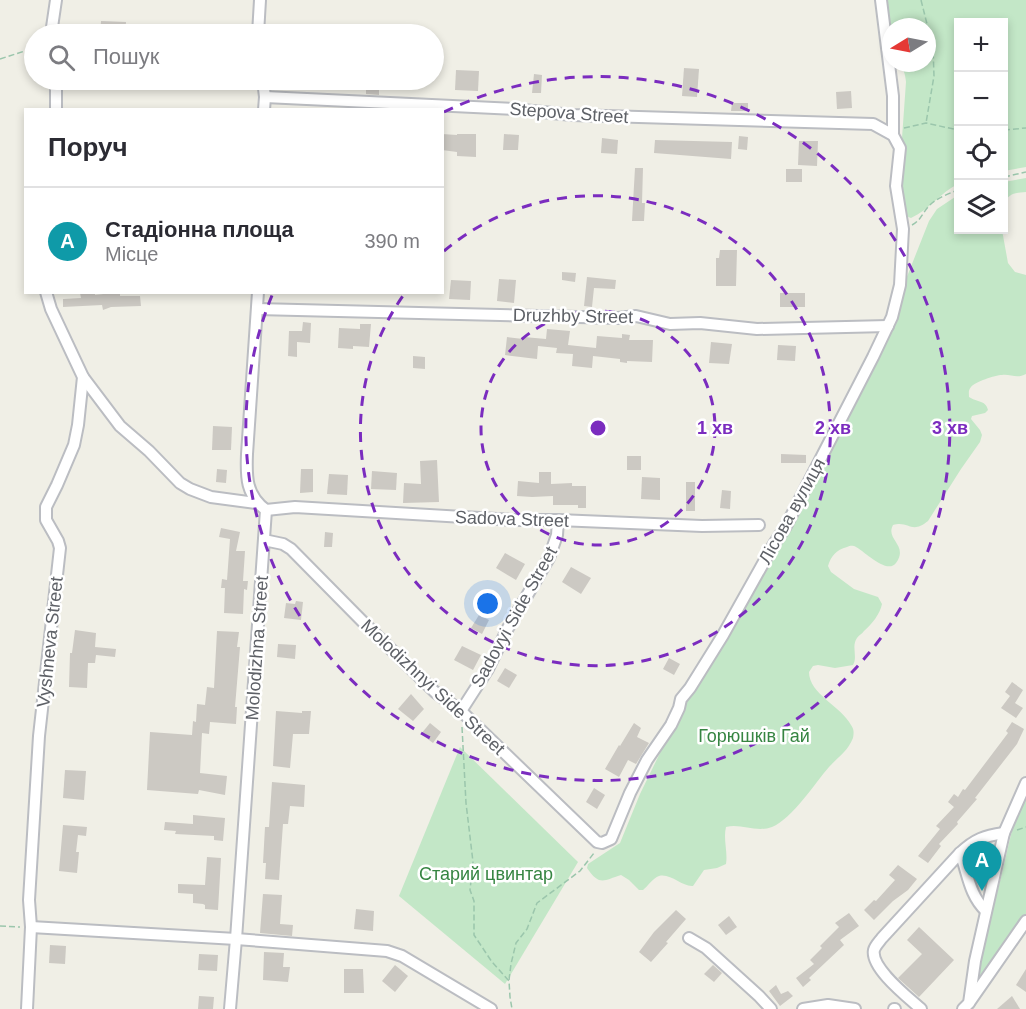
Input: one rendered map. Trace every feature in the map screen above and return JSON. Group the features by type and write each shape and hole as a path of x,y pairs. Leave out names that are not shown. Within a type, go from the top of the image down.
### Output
{"street":[{"path":"52,24 56,0"},
{"path":"259,24 260,0"},
{"name":"Лісова вулиця","path":"599,842 612,839 630,793 647,760 670,725 681,699 723,635 786,526 892,316 900,285 903,229 896,186 900,148 894,135 893,96 881,0"},
{"path":"56,90 56,108"},
{"path":"264,90 264,108"},
{"name":"Stepova Street","path":"265,97 513,109 572,116 873,124 894,135"},
{"path":"47,294 51,309 83,377 120,426 149,451 180,483 190,489 211,497 256,503 266,510"},
{"path":"256,503 248,482 247,466 258,294"},
{"name":"Druzhby Street","path":"257,309 618,318 636,316 670,324 700,323 757,329 888,326"},
{"name":"Vyshneva Street","path":"27,1009 31,927 29,900 39,736 60,548 45,514 74,445 83,377"},
{"name":"Sadova Street","path":"266,510 295,507 513,520 702,526 759,525"},
{"name":"Molodizhna Street","path":"230,1009 266,510"},
{"name":"Sadovyi Side Street","path":"461,711 488,669 508,628 549,558 557,535 558,520"},
{"name":"Molodizhnyi Side Street","path":"264,540 283,544 291,549 435,692 461,711 599,842"},
{"path":"966,1006 1004,833 1026,783"},
{"path":"921,1009 881,970 874,959 874,949 960,853 983,837 1004,833"},
{"path":"960,853 969,884 978,904 986,911"},
{"path":"966,1006 1026,921"},
{"path":"31,927 380,950 394,953 491,1009"},
{"path":"689,938 706,948 771,1009"},
{"path":"803,1009 828,1005 855,1009"}],"path":[{"path":"921,0 933,48 934,76 926,123"},
{"path":"0,59 24,51"},
{"path":"894,135 898,129 926,123 954,129"},
{"path":"1008,130 1026,128"},
{"path":"1008,176 1026,172"},
{"path":"903,229 918,222 934,202 954,192"},
{"path":"461,711 466,802 473,862 470,890 474,901 474,935 492,962 509,981"},
{"path":"512,1009 509,981 516,943 527,929 537,903 580,871 599,842"},
{"path":"0,926 31,927"}],"green space":[{"path":"880,0 1026,0 1026,167 1008,170 1008,18 954,18 954,187 917,215 911,218 906,216 900,209 906,82 904,72 936,72 936,18 884,18"},
{"path":"1026,178 1026,192 1013,194 1008,198 1008,181"},
{"name":"Горюшків Гай","path":"954,198 954,234 1003,234 1008,263 1015,272 1026,275 1026,374 995,376 970,388 969,397 983,403 988,410 972,416 971,419 982,435 980,442 928,521 918,527 893,525 892,535 900,552 896,563 892,566 881,564 852,546 840,550 831,559 828,566 831,572 854,589 878,597 882,604 875,619 855,641 853,665 835,668 818,665 813,666 809,672 814,687 846,718 852,727 854,734 851,743 795,809 780,823 766,829 726,827 726,864 704,870 693,886 659,876 643,890 639,890 621,875 602,881 595,878 587,868 588,864 620,843 640,794 678,716 743,601 760,566 798,516 838,435 895,307 929,221 937,209"},
{"name":"Старий цвинтар","path":"460,747 578,862 505,984 399,896"},
{"path":"1026,782 1026,914 987,971 978,979 982,946"}],"building":[{"path":"101,21 126,22 126,24 101,24"},
{"path":"684,68 699,69 697,97 682,96"},
{"path":"456,70 479,71 478,91 455,90"},
{"path":"534,74 542,75 541,93 532,93"},
{"path":"366,90 379,90 379,95 366,94"},
{"path":"851,91 852,108 837,109 836,92"},
{"path":"732,103 748,103 748,111 731,111"},
{"path":"444,134 476,134 476,157 457,156 457,152 444,150"},
{"path":"504,134 519,135 518,150 503,150"},
{"path":"739,136 748,137 747,150 738,149"},
{"path":"602,138 618,140 617,154 601,153"},
{"path":"655,140 732,142 731,159 654,153"},
{"path":"799,141 818,141 817,166 798,165"},
{"path":"635,168 643,168 644,221 632,221"},
{"path":"786,169 802,169 802,182 786,182"},
{"path":"720,250 737,250 736,286 716,286 716,258 719,258"},
{"path":"562,272 576,273 575,282 562,280"},
{"path":"587,277 616,280 615,289 594,288 592,307 584,306"},
{"path":"499,279 516,280 514,303 497,301"},
{"path":"451,280 471,281 470,300 449,299"},
{"path":"780,293 805,293 805,307 780,307"},
{"path":"80,294 140,296 141,306 111,307 103,310 102,305 63,307 63,299 81,298"},
{"path":"303,322 311,323 310,343 297,342 297,357 288,356 289,331 302,331"},
{"path":"360,324 371,324 369,347 338,348 339,328 360,329"},
{"path":"547,329 570,331 568,345 596,348 597,336 622,338 622,334 630,335 629,340 653,340 652,362 627,361 627,363 620,362 620,359 593,356 592,368 572,366 573,354 556,353 557,348 538,346 537,359 505,355 507,337 546,339"},
{"path":"711,342 732,344 729,364 709,363"},
{"path":"778,345 796,346 795,361 777,360"},
{"path":"413,356 425,357 425,369 413,368"},
{"path":"213,426 232,427 231,450 212,450"},
{"path":"781,454 806,455 806,463 781,463"},
{"path":"627,456 641,456 641,470 627,470"},
{"path":"437,460 439,502 403,503 404,483 421,484 420,461"},
{"path":"217,469 227,470 226,483 216,482"},
{"path":"301,469 313,469 313,492 300,493"},
{"path":"372,471 397,473 396,490 371,489"},
{"path":"539,472 551,472 551,484 572,483 572,486 586,486 586,508 578,508 578,505 553,505 553,496 517,496 518,481 539,483"},
{"path":"329,474 348,475 347,495 327,494"},
{"path":"642,477 660,478 660,500 641,499"},
{"path":"686,482 695,482 695,511 686,511"},
{"path":"722,490 731,491 730,509 720,508"},
{"path":"221,528 240,532 236,551 245,551 243,581 248,581 247,590 244,589 243,614 224,613 225,588 221,588 222,579 227,580 230,539 219,537"},
{"path":"325,532 333,533 332,547 324,547"},
{"path":"505,553 525,564 516,580 496,568"},
{"path":"571,567 591,578 581,594 562,582"},
{"path":"296,601 303,602 301,620 284,618 286,603 295,604"},
{"path":"479,615 489,620 482,634 471,628"},
{"path":"75,630 96,633 95,647 116,649 115,657 96,655 95,663 88,663 87,688 69,687 70,653 72,653"},
{"path":"217,631 239,632 236,724 210,722 209,734 202,733 200,773 227,776 225,795 199,790 198,794 147,790 150,732 192,735 193,721 196,722 197,704 205,705 207,687 214,688"},
{"path":"278,644 296,645 295,659 277,657"},
{"path":"462,646 481,655 473,670 454,660"},
{"path":"669,658 680,664 674,675 663,669"},
{"path":"505,668 517,675 509,688 497,681"},
{"path":"1012,682 1023,690 1015,703 1023,708 1016,718 1001,708 1010,696 1005,692"},
{"path":"411,694 424,709 413,721 398,709"},
{"path":"276,711 302,713 302,711 311,711 309,734 293,734 290,768 273,766"},
{"path":"1012,722 1024,729 1017,744 975,798 977,799 957,822 958,824 939,844 941,846 928,863 918,856 940,829 936,826 954,807 948,802 954,794 958,797 963,789 965,790 1008,733 1006,731"},
{"path":"430,723 441,732 433,743 421,734"},
{"path":"634,723 641,728 637,737 649,743 636,764 628,760 619,777 605,769"},
{"path":"65,770 86,771 84,800 63,798"},
{"path":"272,782 305,785 304,807 290,806 288,824 283,824 279,880 265,879 266,863 263,863 265,827 269,827"},
{"path":"594,788 605,795 597,809 586,802"},
{"path":"193,815 225,818 223,841 214,840 214,836 175,834 176,831 164,830 165,822 193,824"},
{"path":"63,825 87,827 86,836 78,835 77,873 59,871"},
{"path":"207,857 221,858 218,910 205,909 203,904 193,903 193,894 178,893 178,884 205,885"},
{"path":"898,865 917,879 874,920 864,910 874,900 876,901 895,880 889,875"},
{"path":"263,894 282,895 280,924 293,925 292,936 260,933"},
{"path":"356,909 374,911 373,931 354,929"},
{"path":"676,910 686,919 651,962 639,952 654,932"},
{"path":"849,913 859,926 840,940 844,945 809,978 811,980 803,987 796,978 814,964 810,960 839,927 835,923"},
{"path":"729,916 737,927 726,935 718,925"},
{"path":"919,927 954,960 919,997 898,978 922,954 907,940"},
{"path":"50,945 66,946 65,964 49,963"},
{"path":"264,952 284,953 283,967 290,967 288,982 263,980"},
{"path":"199,954 218,955 217,971 198,970"},
{"path":"395,965 408,976 395,992 382,981"},
{"path":"713,965 722,973 714,982 704,974"},
{"path":"344,969 363,969 364,993 344,993"},
{"path":"1026,969 1026,992 1016,985"},
{"path":"776,985 781,994 788,991 793,996 780,1006 769,991"},
{"path":"199,996 214,997 213,1009 198,1009"},
{"path":"1012,996 1020,1009 997,1009"}],"place":[{"name":"Стадіонна площа","path":"982,891"}]}
